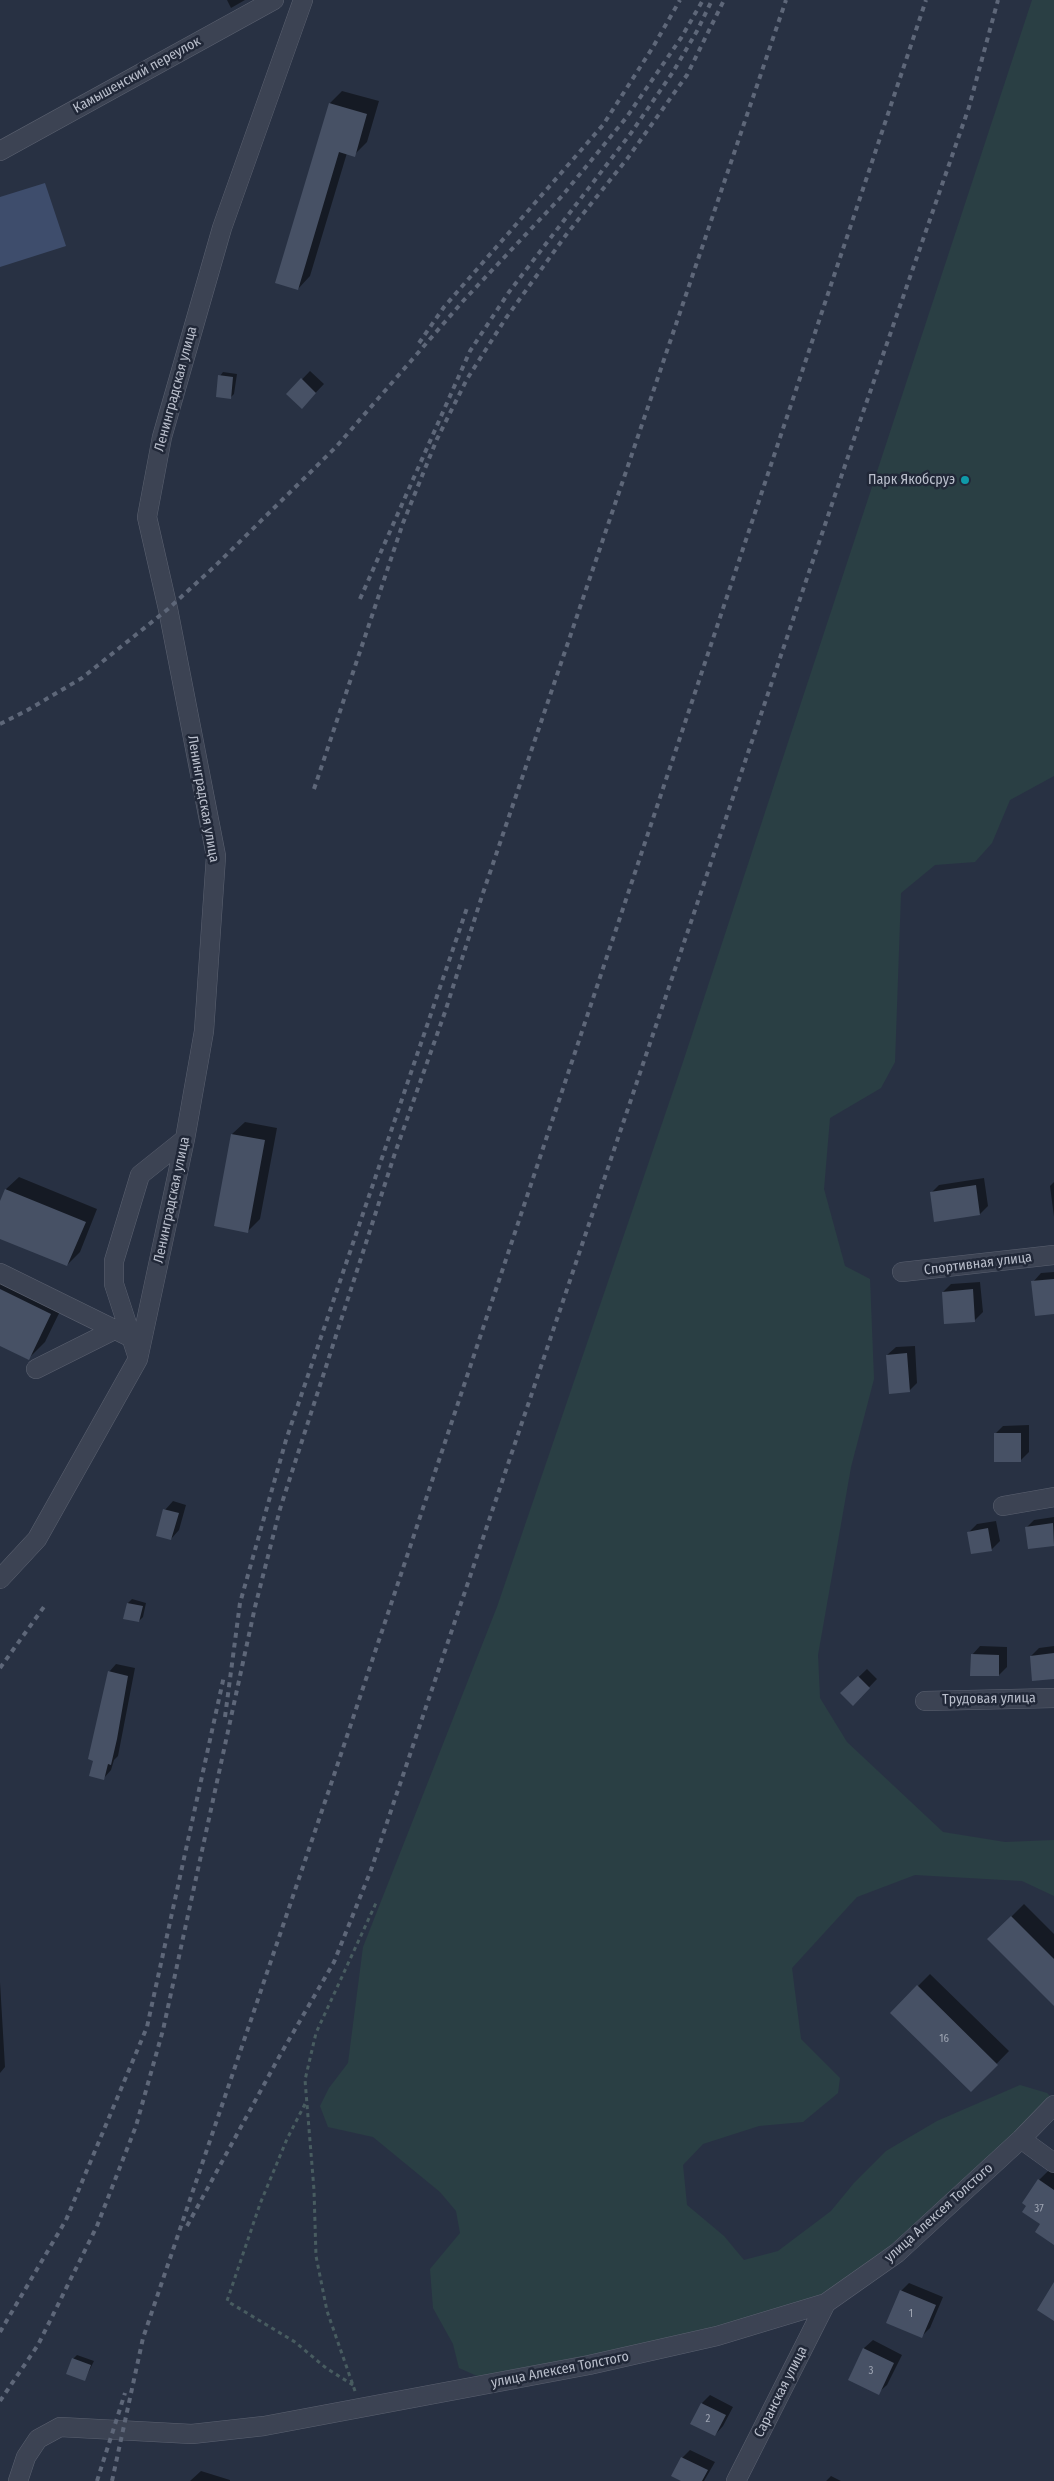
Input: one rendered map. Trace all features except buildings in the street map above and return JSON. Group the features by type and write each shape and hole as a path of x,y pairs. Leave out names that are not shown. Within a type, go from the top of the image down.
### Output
{"street":[{"name":"Камышенский переулок","path":"0,151 274,0"},
{"name":"Ленинградская улица","path":"0,1579 37,1539 138,1358 185,1139 204,1031 216,856 168,609 146,517 162,437 222,228 303,0"},
{"path":"138,1358 114,1284 114,1261 140,1175 185,1139"},
{"name":"Спортивная улица","path":"902,1272 1054,1255"},
{"path":"0,1273 132,1338"},
{"path":"36,1369 114,1330"},
{"path":"1003,1506 1054,1497"},
{"name":"Трудовая улица","path":"925,1701 1054,1698"},
{"name":"улица Алексея Толстого","path":"18,2481 26,2457 38,2439 60,2427 192,2434 264,2426 598,2363 717,2336 826,2304 897,2253 1021,2139 1054,2105"},
{"path":"1021,2139 1054,2163"},
{"name":"Саранская улица","path":"736,2481 826,2304"}],"path":[{"path":"361,2408 327,2311 316,2256 314,2190 305,2080 316,2033 376,1902"},
{"path":"306,2102 287,2139 260,2204 227,2301 295,2342 326,2368 353,2386"}],"green space":[{"path":"1032,0 1054,0 1054,776 1010,800 992,843 975,862 935,865 901,893 895,1062 881,1088 830,1118 824,1189 845,1266 870,1279 874,1379 851,1467 818,1655 820,1698 847,1742 943,1832 1005,1842 1054,1840 1054,1896 1022,1881 915,1875 857,1897 792,1968 801,2039 840,2078 838,2093 803,2122 759,2126 703,2144 683,2165 687,2205 724,2236 744,2260 778,2251 831,2211 854,2183 886,2151 937,2121 1020,2085 1047,2093 1054,2100 1054,2105 826,2303 484,2379 459,2368 453,2344 433,2308 430,2269 460,2233 456,2211 440,2192 373,2137 328,2127 320,2106 329,2088 348,2063 363,1947 497,1607 682,1065"}],"water":[{"path":"45,183 66,246 0,267 0,197"}],"railway":[{"path":"419,343 444,307 603,125 653,47 680,0"},
{"path":"0,724 82,678 168,609 214,567 336,447 464,300 562,196 626,118 681,38 703,0"},
{"path":"360,599 470,351 509,292 631,133 673,72 697,31 712,0"},
{"path":"314,789 403,523 437,439 467,379 506,318 566,235 627,159 687,75 724,0"},
{"path":"0,2401 38,2345 97,2226 136,2126 163,2030 255,1607 280,1509 395,1153 445,1012 482,896 786,0"},
{"path":"112,2481 143,2338 330,1787 926,0"},
{"path":"187,2226 279,2057 334,1962 371,1870 859,424 969,107 998,0"},
{"path":"225,1717 240,1603 286,1440 468,905"},
{"path":"0,1668 46,1604"},
{"path":"0,2332 66,2220 147,2027 224,1676"},
{"path":"97,2481 125,2393"}],"place":[{"name":"Парк Якобсруэ","path":"965,480"}]}
